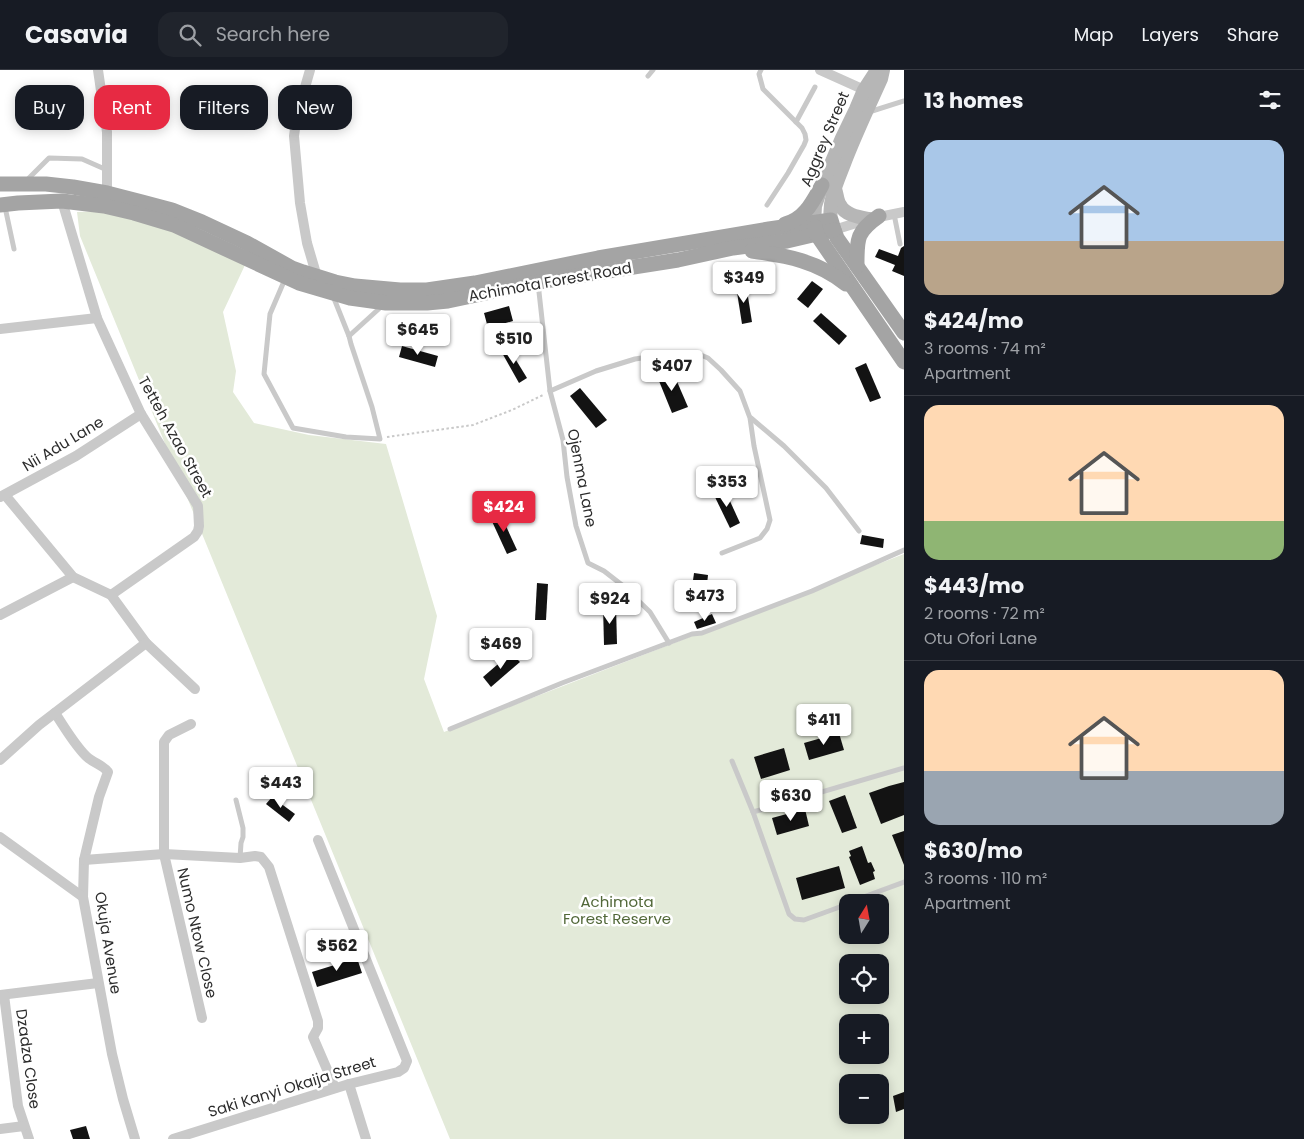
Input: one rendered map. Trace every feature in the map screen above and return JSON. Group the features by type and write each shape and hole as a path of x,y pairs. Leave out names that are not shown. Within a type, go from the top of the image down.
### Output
{"main road":[{"name":"Aggrey Street","path":"815,229 815,206 828,187 866,113 869,92 877,70"},
{"name":"Aggrey Street","path":"832,225 828,187 842,138 856,109 881,79 883,70"},
{"name":"Achimota Forest Road","path":"0,184 46,184 73,187 107,193 172,210 247,243 292,268 317,277 335,282 400,290 427,290 475,283 598,258 769,229 815,229"},
{"path":"769,229 790,223 799,218 828,187 846,212 853,216 886,215"},
{"name":"Achimota Forest Road","path":"2,205 18,202 62,200 104,206 152,218 174,225 286,277 350,298 386,303 448,301 538,282 678,260 733,248 788,241 815,229 832,225"},
{"path":"857,266 859,238 867,225 886,215"},
{"path":"832,225 837,238 904,333"},
{"path":"815,229 904,362"},
{"path":"733,248 777,254 809,262 825,269 856,292"}],"street":[{"path":"98,70 107,132 107,193"},
{"path":"310,70 297,115 294,136 300,203 307,243 317,277"},
{"path":"820,70 869,92"},
{"name":"Tetteh Azao Street","path":"62,200 97,318 141,414 198,506 198,531 194,536 111,595"},
{"path":"832,225 886,215"},
{"path":"0,329 97,318"},
{"name":"Nii Adu Lane","path":"2,496 76,456 141,414"},
{"path":"2,496 73,577 111,595 146,642 195,689"},
{"path":"0,616 73,577"},
{"path":"0,760 39,726 146,642"},
{"name":"Okuja Avenue","path":"55,714 86,756 105,767 108,772 84,860 83,897 112,1054 135,1139"},
{"name":"Numo Ntow Close","path":"191,724 169,735 164,742 164,854 202,1018"},
{"path":"0,837 83,897"},
{"name":"Saki Kanyi Okaija Street","path":"173,1139 335,1088 398,1072 404,1068 407,1061 404,1053 318,840"},
{"path":"84,860 164,854 240,858 261,857 269,868 318,1021 318,1028 313,1037 335,1088"},
{"path":"2,995 98,983"},
{"name":"Dzadza Close","path":"2,995 18,1106 29,1139"},
{"path":"349,1084 366,1139"},
{"name":"Dzadza Close","path":"0,1129 24,1126"}],"lane":[{"path":"648,76 653,70"},
{"path":"761,70 759,74 763,89 802,128 806,140 788,173 767,205"},
{"path":"796,122 815,87"},
{"path":"866,113 904,101"},
{"path":"24,184 49,158 82,159 107,170"},
{"path":"2,205 14,248"},
{"path":"886,215 900,244"},
{"path":"286,277 270,314 264,374 293,428 346,437 380,439 372,407 349,336 332,293"},
{"name":"Ojenma Lane","path":"538,282 550,391 563,440 567,477 576,526 588,563 604,571 622,585 650,612 668,643"},
{"path":"349,336 386,303"},
{"path":"550,391 596,371 634,359 668,354 696,353 708,358 721,370 740,391 750,418 757,462 770,520 767,529 760,538 722,553"},
{"path":"750,418 784,446 826,488 859,531"},
{"path":"450,729 562,683 812,591 904,550"},
{"path":"732,761 789,914 795,919 804,920 839,907"},
{"path":"752,812 904,768"},
{"path":"236,800 243,828 240,858"},
{"path":"873,894 904,882"}],"path":[{"path":"380,439 400,434 473,425 512,410 550,391"}],"green space":[{"name":"Achimota Forest Reserve","path":"105,211 150,221 245,265 223,312 236,371 233,392 254,423 309,435 386,444 437,616 424,679 444,732 904,554 904,1139 450,1139 80,236 77,212"}],"building":[{"path":"904,246 904,276 892,271 895,265 875,257 879,249 898,256 901,248"},
{"path":"812,281 823,289 808,308 797,299"},
{"path":"746,284 752,322 742,324 736,286"},
{"path":"509,306 513,321 488,328 484,313"},
{"path":"821,313 847,336 839,345 813,321"},
{"path":"402,346 438,356 435,367 399,357"},
{"path":"508,347 527,378 519,383 501,351"},
{"path":"866,363 881,398 870,402 855,368"},
{"path":"672,370 688,407 672,413 657,376"},
{"path":"580,388 607,420 596,428 570,396"},
{"path":"724,488 740,523 730,528 713,493"},
{"path":"500,513 517,550 507,554 490,517"},
{"path":"862,535 884,539 883,548 860,544"},
{"path":"694,573 708,575 704,612 689,610"},
{"path":"537,583 548,584 546,620 535,620"},
{"path":"603,606 616,606 617,644 604,645"},
{"path":"712,614 716,623 697,629 694,622"},
{"path":"511,653 520,662 491,687 483,677"},
{"path":"839,733 844,750 809,760 804,743"},
{"path":"784,748 790,770 761,779 754,757"},
{"path":"904,782 904,815 881,824 869,793"},
{"path":"845,795 857,828 842,833 829,801"},
{"path":"272,797 295,814 289,822 266,804"},
{"path":"805,809 809,826 777,835 772,818"},
{"path":"904,831 904,865 892,835"},
{"path":"862,846 868,863 871,862 875,871 873,872 875,879 860,885 849,857 851,856 849,851"},
{"path":"839,866 845,888 802,900 796,878"},
{"path":"357,958 362,973 317,987 312,972"},
{"path":"904,1092 904,1109 896,1112 893,1096"},
{"path":"86,1126 90,1139 73,1139 70,1130"}]}
